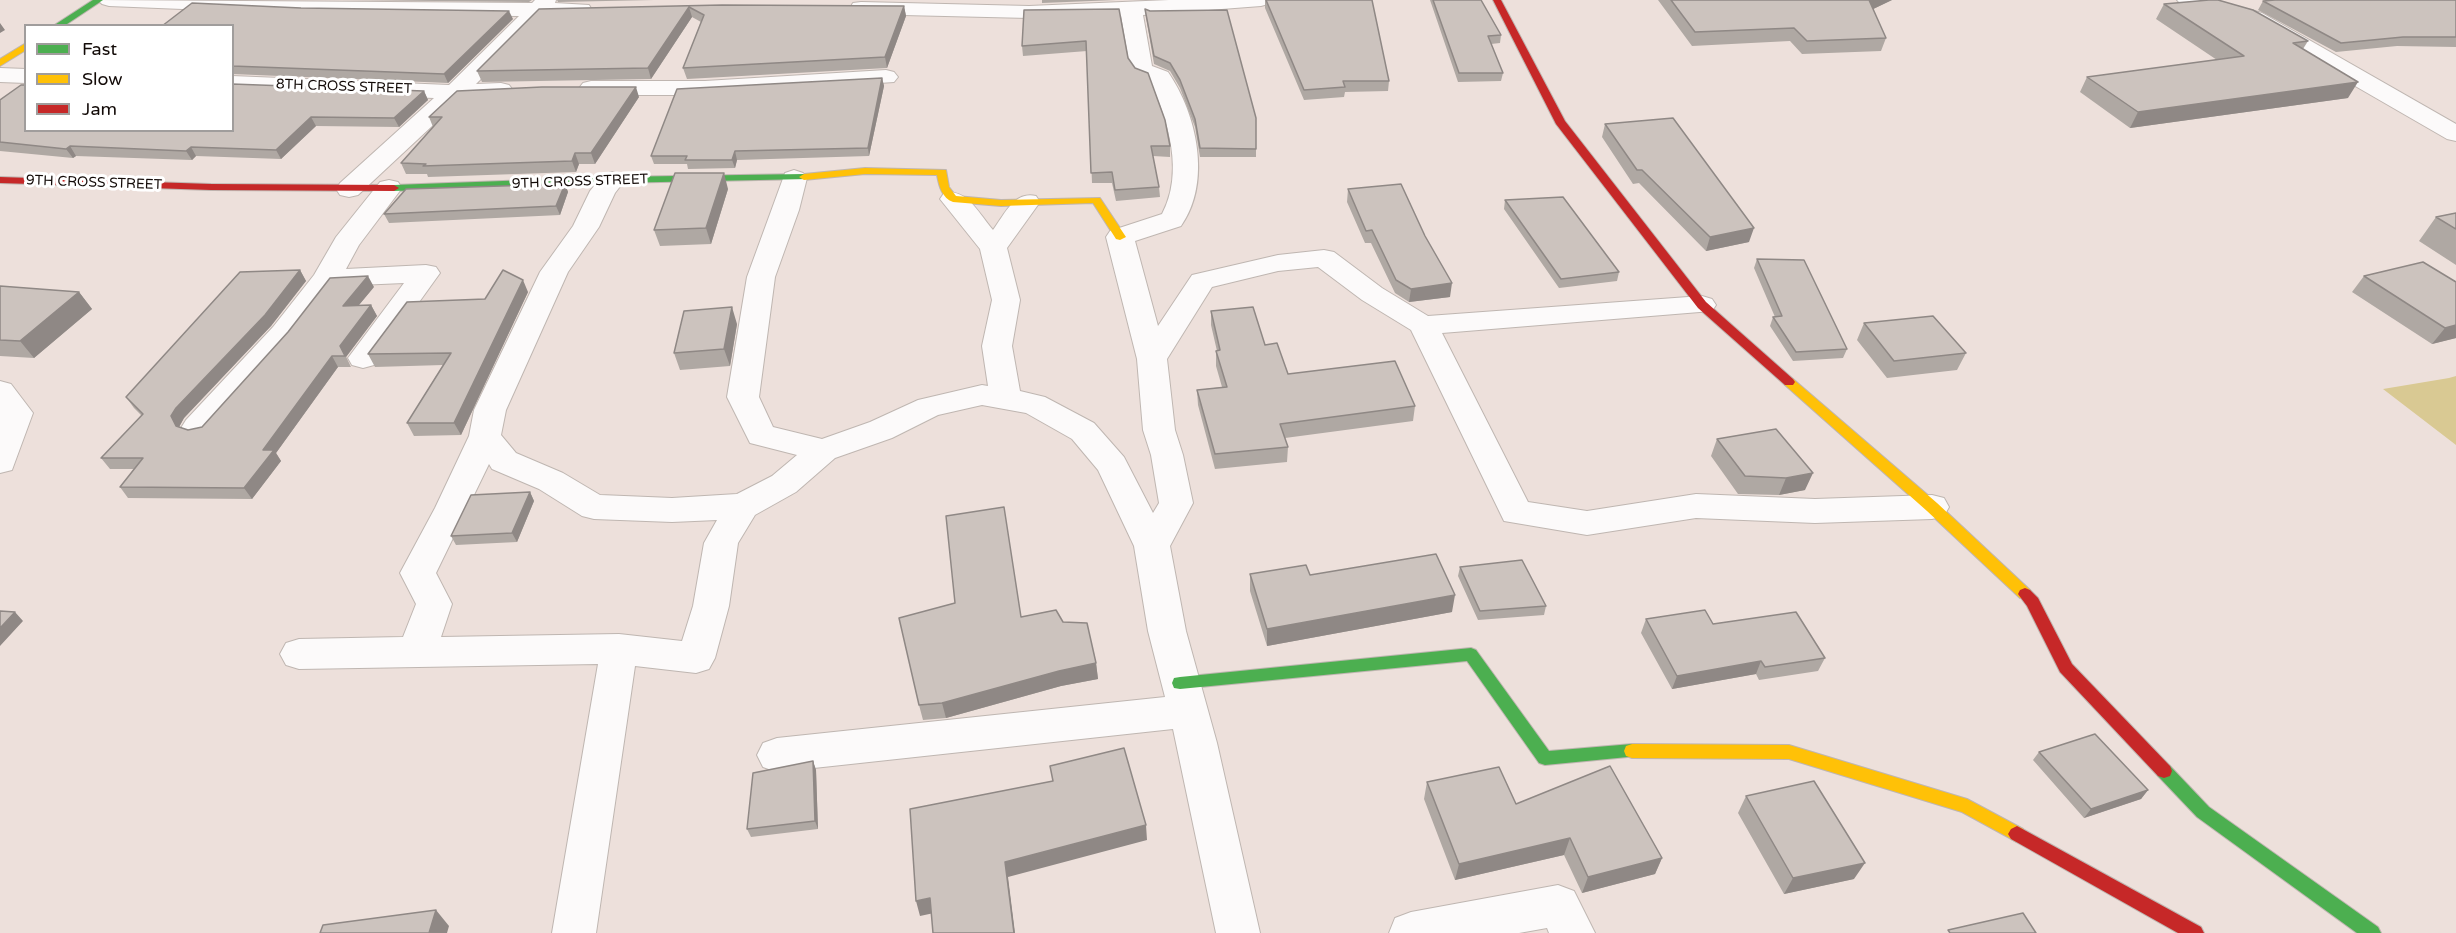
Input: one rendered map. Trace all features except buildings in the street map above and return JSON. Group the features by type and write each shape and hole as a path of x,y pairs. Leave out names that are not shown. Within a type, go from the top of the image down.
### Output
{"street":[{"path":"60,24 99,0"},
{"path":"109,0 305,8 542,5 602,10"},
{"path":"842,8 1031,6 1131,9 1249,0"},
{"path":"1497,0 1560,122 1702,305 1932,507 2033,602 2066,668 2204,812 2372,933"},
{"path":"2188,0 2254,18 2456,134"},
{"path":"349,189 455,92 542,5"},
{"path":"1120,237 1173,220 1182,200 1187,169 1170,96 1160,77 1144,71 1141,67 1131,9"},
{"path":"0,63 24,47"},
{"path":"0,75 24,76"},
{"path":"568,88 705,88 886,77"},
{"name":"8TH CROSS STREET","path":"234,83 455,92 524,89"},
{"name":"9TH CROSS STREET","path":"0,180 211,188 349,189 612,180 794,178 865,171 942,172 944,187 953,199"},
{"path":"794,178 786,210 761,277 743,398 761,435 823,450"},
{"path":"416,653 434,604 418,573 452,508 485,436 490,410 554,272 586,226 603,191 612,180"},
{"path":"197,428 283,334 327,278 346,243 389,188"},
{"path":"953,199 1001,203 1096,200 1120,237 1152,359 1159,430 1167,455 1176,503 1152,546"},
{"path":"953,199 993,248 1006,300 997,346 1006,399"},
{"path":"993,248 1027,202"},
{"path":"1152,359 1202,281 1278,263 1324,258 1372,294 1424,325 1516,512 1587,523 1696,506 1815,512 1932,507"},
{"path":"327,278 426,273 363,358"},
{"path":"1424,325 1702,305"},
{"path":"0,391 17,413 0,462"},
{"path":"485,436 504,461 552,481 594,507 672,510 743,506 784,484 823,450 881,430 929,408 982,395 1034,404 1083,431 1113,465 1152,546 1167,631 1238,933"},
{"path":"299,654 620,649 696,658 711,606 721,543 743,506"},
{"path":"580,928 620,649"},
{"path":"777,755 1184,697 1344,665 1471,654 1545,758 1646,750 1789,752 1967,806 2195,933"},
{"path":"1411,933 1558,905 1573,933"}],"shaded area":[{"path":"2456,376 2456,445 2383,389 2449,378"}],"traffic: fast":[{"path":"60,24 99,0"},
{"path":"394,188 612,180 804,177"},
{"path":"1180,683 1471,654 1545,758 1632,751"},
{"path":"2164,771 2203,812 2372,933"}],"traffic: slow":[{"path":"0,63 24,47"},
{"path":"804,177 865,171 942,172 944,187 953,199 1001,203 1096,200 1120,237"},
{"path":"1789,382 1932,507 2025,594"},
{"path":"1632,751 1789,752 1967,806 2017,834"}],"traffic: jam":[{"path":"1497,0 1560,122 1702,305 1789,382"},
{"path":"0,180 211,187 394,188"},
{"path":"2025,594 2033,602 2066,668 2164,771"},
{"path":"2017,834 2195,933"}]}
